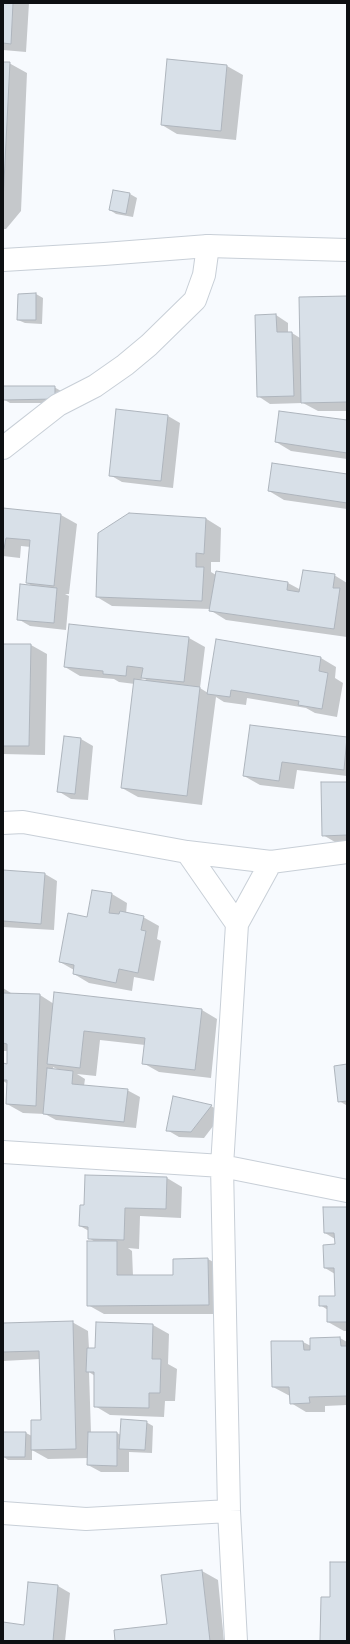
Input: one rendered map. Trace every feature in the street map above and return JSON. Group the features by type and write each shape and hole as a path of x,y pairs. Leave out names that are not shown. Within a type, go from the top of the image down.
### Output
{"street":[{"path":"3,448 58,405 95,386 125,365 149,345 195,300 202,281 208,246"},
{"path":"3,260 208,246 347,250"},
{"path":"3,823 23,822 187,852 272,862 347,852"},
{"path":"187,852 237,924"},
{"path":"236,1641 229,1511 222,1166 237,924 272,862"},
{"path":"3,1152 222,1166 347,1191"},
{"path":"3,1513 86,1519 229,1511"}],"building":[{"path":"3,3 13,3 11,44 3,43"},
{"path":"167,59 227,65 221,131 161,125"},
{"path":"3,62 10,62 3,202"},
{"path":"113,190 130,193 126,214 109,210"},
{"path":"36,293 36,320 17,320 18,294"},
{"path":"347,296 347,402 301,403 299,297"},
{"path":"276,314 277,332 292,332 294,396 257,397 255,315"},
{"path":"3,386 55,386 55,399 3,400"},
{"path":"116,409 168,415 161,481 109,476"},
{"path":"279,411 347,420 347,453 275,442"},
{"path":"272,463 347,474 347,503 268,491"},
{"path":"3,508 61,514 54,586 26,583 30,540 6,538 3,549"},
{"path":"129,513 206,518 204,554 196,553 196,567 204,567 202,601 96,597 98,533"},
{"path":"303,570 335,574 333,588 340,588 334,629 209,611 216,571 288,582 287,590 299,592"},
{"path":"20,584 57,588 54,623 17,620"},
{"path":"69,624 189,637 184,682 141,678 143,668 127,666 126,676 103,674 103,671 64,667"},
{"path":"216,639 321,657 319,671 328,673 322,709 298,705 299,701 231,690 230,697 207,694"},
{"path":"3,644 31,644 29,746 3,746"},
{"path":"134,679 200,687 187,796 121,788"},
{"path":"250,725 347,737 344,770 282,762 279,781 243,776"},
{"path":"64,736 81,738 75,794 57,792"},
{"path":"321,782 347,782 347,835 322,836"},
{"path":"3,870 45,873 41,924 3,921"},
{"path":"92,890 112,893 109,913 119,914 120,911 144,916 141,930 146,931 138,973 119,969 116,983 73,974 74,965 59,962 68,913 87,917"},
{"path":"54,992 202,1009 195,1070 142,1064 145,1038 84,1031 80,1068 47,1064"},
{"path":"3,993 40,994 36,1106 6,1104 7,1080 3,1080 3,1063 7,1064 7,1044 3,1043"},
{"path":"347,1064 347,1101 338,1102 334,1066"},
{"path":"47,1068 73,1071 72,1084 128,1089 124,1122 43,1114"},
{"path":"173,1096 212,1105 191,1132 166,1131"},
{"path":"85,1175 167,1177 166,1209 125,1208 124,1240 88,1239 88,1227 79,1226 80,1205 84,1205"},
{"path":"323,1207 347,1207 347,1322 327,1322 327,1306 319,1306 319,1296 335,1296 334,1268 324,1268 323,1245 335,1244 334,1233 324,1233"},
{"path":"87,1241 117,1241 117,1275 173,1275 173,1259 208,1258 209,1305 87,1306"},
{"path":"73,1321 76,1449 31,1450 31,1420 41,1420 39,1351 3,1352 3,1323"},
{"path":"96,1322 153,1324 152,1359 161,1359 160,1393 149,1393 149,1408 94,1407 94,1372 86,1372 87,1348 95,1348"},
{"path":"340,1337 341,1346 347,1346 347,1396 309,1397 310,1403 290,1404 289,1387 272,1387 271,1341 303,1341 304,1350 310,1350 310,1338"},
{"path":"121,1419 147,1421 145,1450 119,1449"},
{"path":"3,1432 26,1432 25,1457 3,1457"},
{"path":"88,1432 117,1432 117,1466 87,1465"},
{"path":"330,1562 347,1562 347,1641 320,1641 321,1597 330,1597"},
{"path":"202,1570 210,1641 115,1641 114,1630 167,1624 161,1575"},
{"path":"28,1582 58,1585 53,1641 3,1641 3,1622 24,1625"}]}
